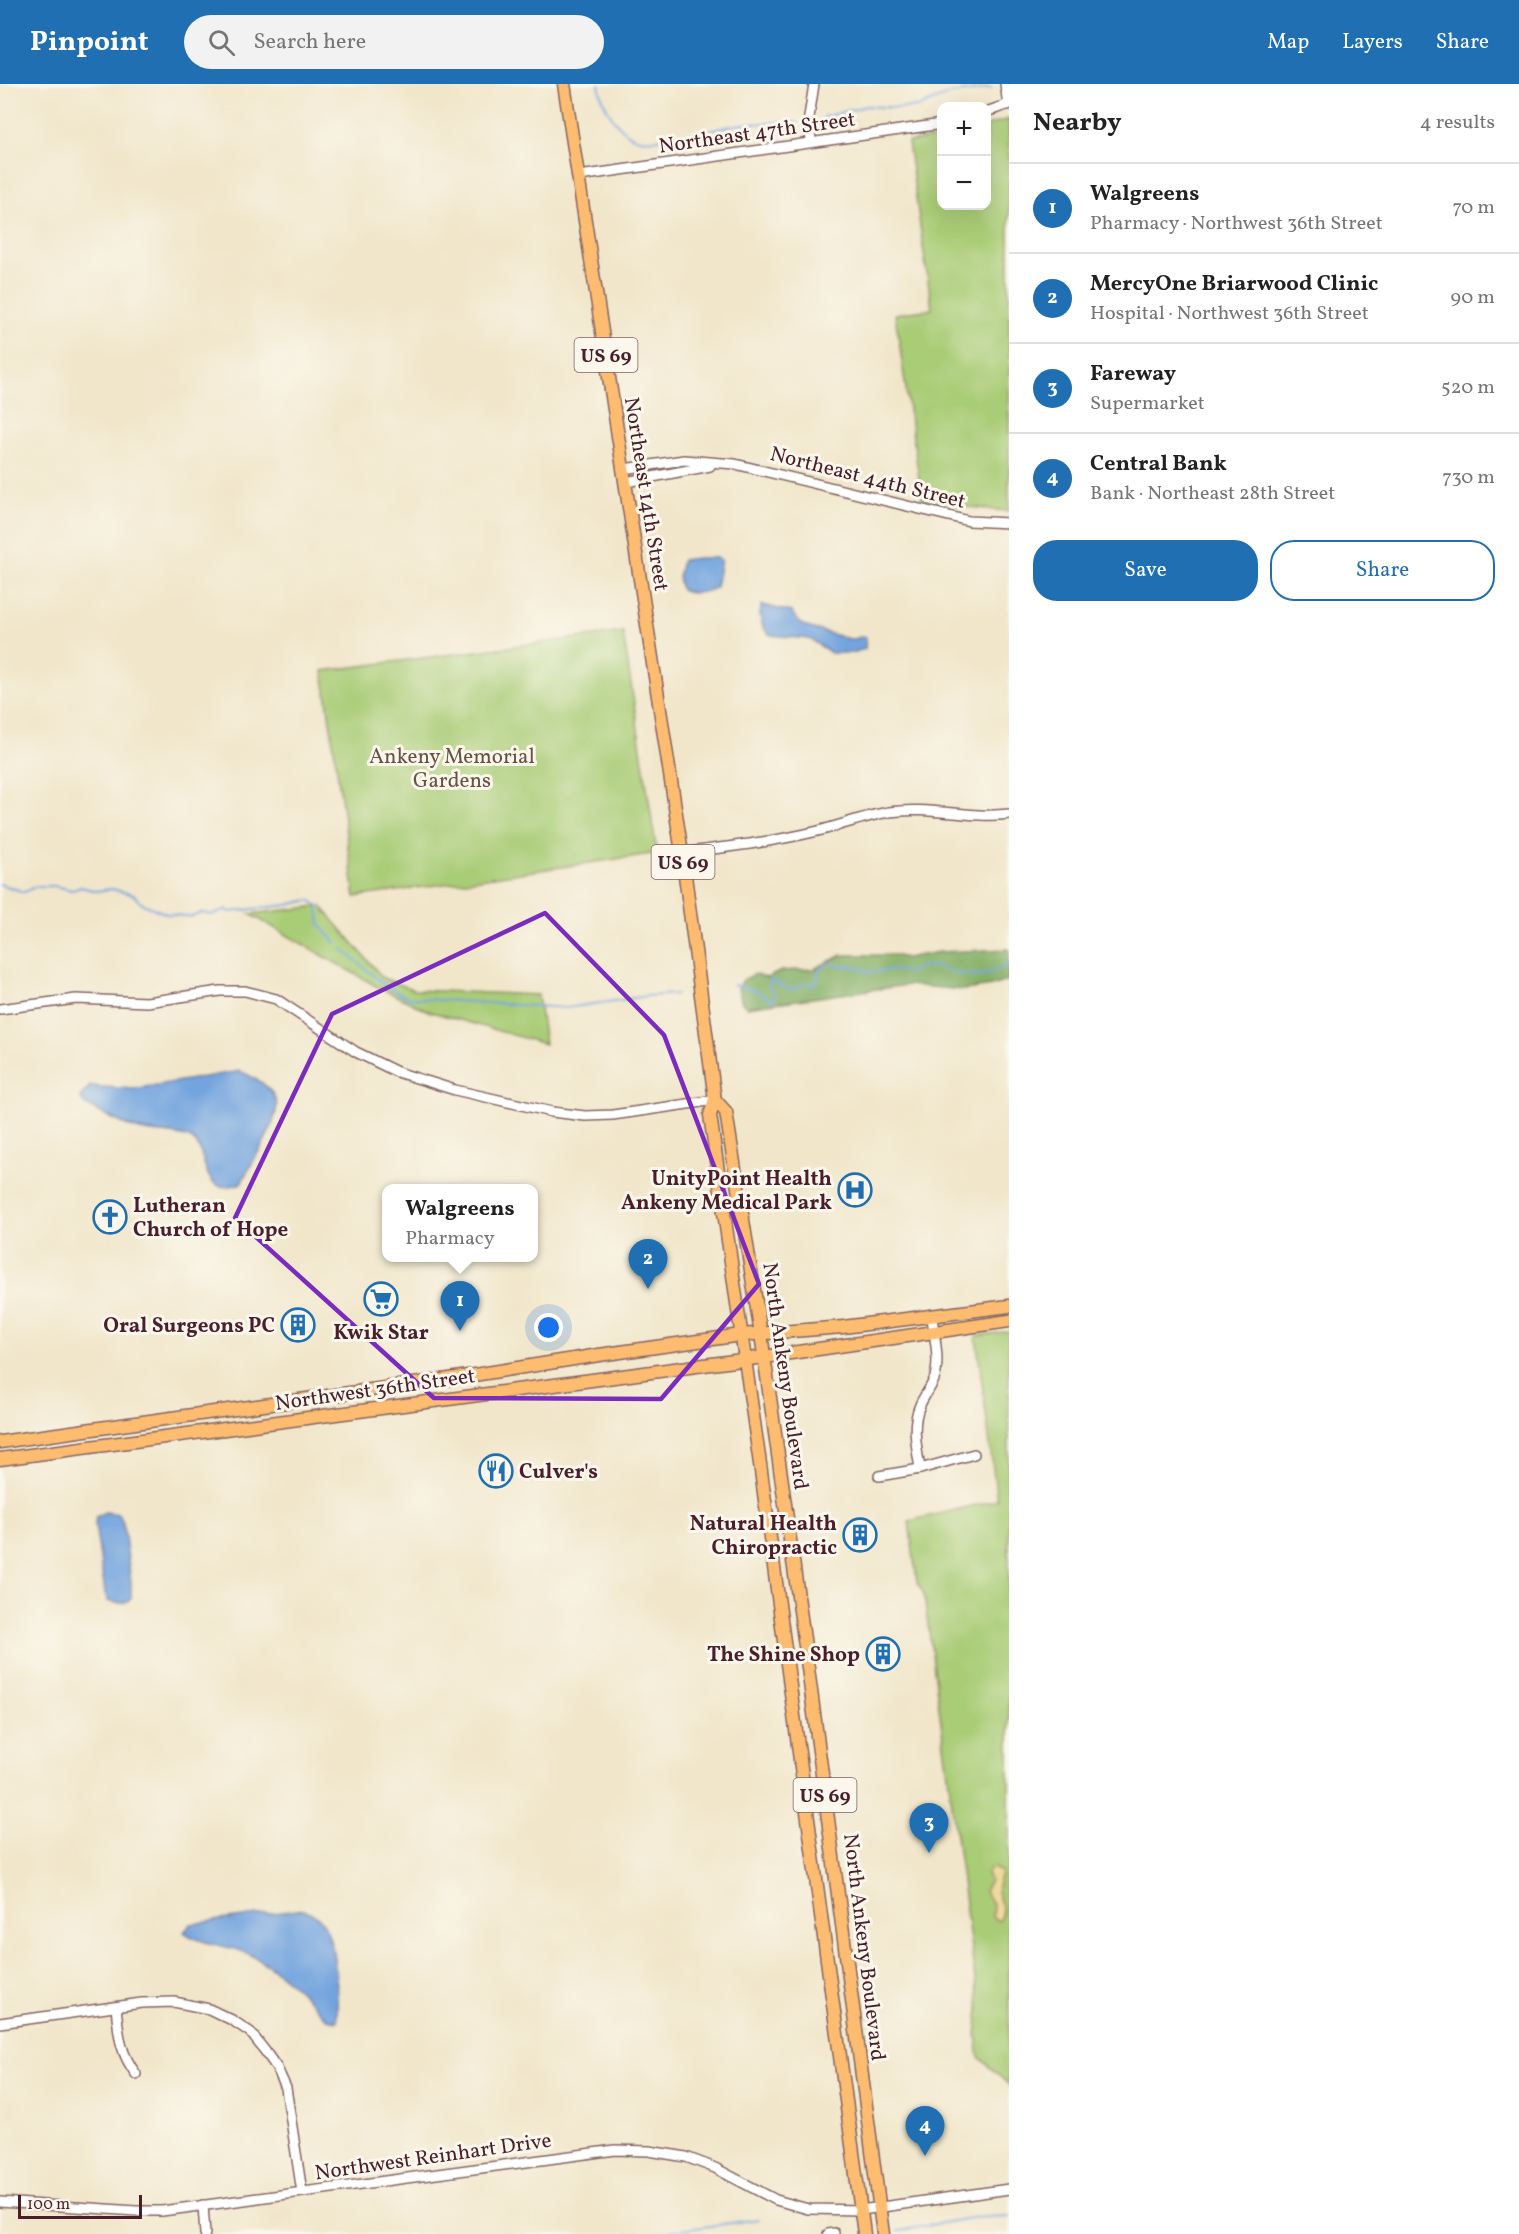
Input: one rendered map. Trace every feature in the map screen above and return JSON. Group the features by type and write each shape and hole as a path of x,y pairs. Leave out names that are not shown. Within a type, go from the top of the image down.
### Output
{"main road":[{"name":"Northeast 14th Street","path":"564,84 647,626"},
{"name":"North Ankeny Boulevard","path":"647,626 715,1100 710,1115 751,1334 808,1664 884,2234"},
{"name":"North Ankeny Boulevard","path":"715,1100 726,1112 751,1334 864,2234"},
{"name":"Northwest 36th Street","path":"0,1442 751,1334 932,1317 1009,1306"},
{"name":"Northwest 36th Street","path":"0,1459 755,1358 1009,1321"}],"street":[{"path":"811,142 809,117 814,84"},
{"path":"991,110 1008,104 1005,84"},
{"name":"Northeast 47th Street","path":"579,176 937,125"},
{"name":"Northeast 44th Street","path":"624,469 684,460 750,467 969,521 1009,523"},
{"name":"Northeast 44th Street","path":"626,482 718,464"},
{"path":"681,853 752,844 892,812 1009,814"},
{"path":"0,1009 76,999 147,1002 220,990 244,991 276,999 356,1052 397,1072 455,1090 552,1113 585,1116 613,1115 715,1100"},
{"path":"920,1469 915,1428 920,1406 935,1377 937,1365 932,1317"},
{"path":"879,1476 920,1469 974,1454"},
{"path":"0,2023 116,2007 174,2002 209,2008 232,2020 250,2032 277,2068 286,2088 302,2192"},
{"path":"116,2007 120,2042 125,2059 136,2074"},
{"name":"Northwest Reinhart Drive","path":"0,2202 162,2211 615,2150 649,2151 687,2157 716,2169 776,2200 808,2209 861,2210 1009,2189"},
{"path":"203,2205 205,2234"}],"highlighted area":[{"path":"545,913 664,1035 759,1284 661,1399 434,1398 235,1218 332,1014"}],"green space":[{"path":"1009,119 1009,511 950,505 922,499 895,314 932,309 908,142 937,138 937,210 991,210 991,125"},
{"name":"Ankeny Memorial Gardens","path":"623,632 657,853 355,897 323,671"},
{"path":"321,906 383,978 415,990 538,995 545,1044 428,1011 378,987 250,914"},
{"path":"1009,949 1009,980 992,986 965,990 907,985 747,1007 742,1003 738,989 743,980 755,974 767,978 781,971 814,969 842,955 894,955 906,958 939,952"},
{"path":"1009,1331 1009,2085 979,2057 976,2035 979,2009 924,1594 917,1582 909,1521 997,1500 976,1336"}],"sand":[{"path":"994,1868 1001,1872 997,1891 1003,1911 999,1921 992,1917 993,1905 984,1891 990,1881 988,1870"}],"water":[{"path":"699,558 721,560 716,587 699,593 681,590 678,577 682,560"},
{"path":"762,605 791,612 801,624 807,627 849,639 866,637 865,649 852,653 831,653 810,639 770,635 764,629 761,621"},
{"path":"240,1071 261,1082 270,1090 276,1101 276,1109 264,1142 241,1183 227,1186 217,1185 211,1179 197,1145 191,1139 180,1135 133,1128 84,1104 80,1097 90,1086 133,1089"},
{"path":"105,1512 119,1514 123,1522 131,1599 123,1603 108,1601 105,1593 95,1524 96,1517"},
{"path":"304,1909 320,1919 330,1939 335,1968 337,2021 327,2019 291,1983 261,1960 241,1951 198,1940 184,1932 191,1924"}],"waterway":[{"path":"599,84 607,109 625,132 644,140 674,137"},
{"path":"824,117 866,106 918,107 951,94 991,88"},
{"path":"702,132 741,124 797,122"},
{"path":"0,884 24,892 37,886 55,886 72,890 81,887 96,891 112,889 134,895 141,903 167,914 191,917 202,913 212,915 227,909 229,912 310,900 318,906 320,925 336,943"},
{"path":"341,948 386,986 409,998 567,1008 647,996 677,994"},
{"path":"734,985 757,991 772,1001 775,995 769,985 771,980 786,988 794,989 801,984 812,985 817,981 818,971 828,963 846,967 851,965 870,972 892,970 912,972 919,967 936,966 959,974 983,975 1009,965"},
{"path":"899,2231 970,2218 1009,2216"},
{"path":"653,2234 759,2219"}],"place":[{"name":"UnityPoint Health Ankeny Medical Park","path":"855,1190"},
{"name":"Lutheran Church of Hope","path":"110,1217"},
{"name":"MercyOne Briarwood Clinic","path":"648,1289"},
{"name":"Kwik Star","path":"381,1299"},
{"name":"Oral Surgeons PC","path":"298,1325"},
{"name":"Walgreens","path":"460,1331"},
{"name":"Culver's","path":"496,1471"},
{"name":"Natural Health Chiropractic","path":"860,1535"},
{"name":"The Shine Shop","path":"883,1654"},
{"name":"Fareway","path":"929,1853"},
{"name":"Central Bank","path":"925,2156"}]}
